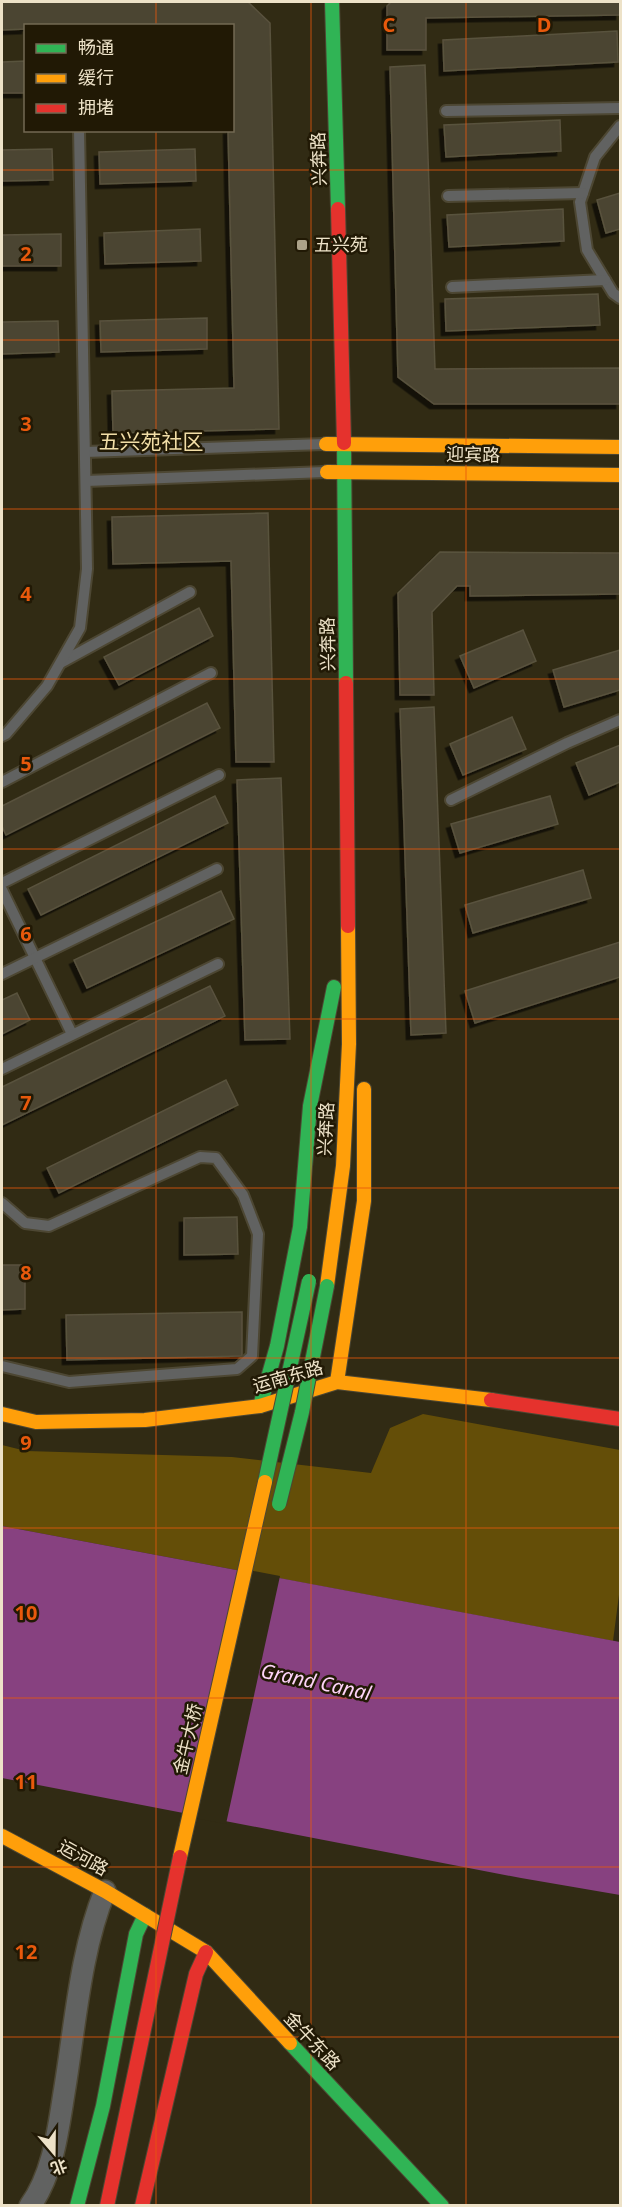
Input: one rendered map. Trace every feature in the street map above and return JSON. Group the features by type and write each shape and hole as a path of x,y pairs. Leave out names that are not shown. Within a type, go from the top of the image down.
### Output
{"main road":[{"name":"兴奔路","path":"275,1521 302,1412 327,1286 343,1166 349,1044 344,444 332,2"},
{"name":"迎宾路","path":"621,447 344,444 325,458 344,472 621,475"},
{"path":"260,1406 277,1346 300,1227 310,1106 334,981 331,1069"},
{"path":"338,1382 364,1201 363,1073 358,1028 349,985"},
{"name":"金牛大桥","path":"107,2205 184,1835 248,1560 310,1276"},
{"name":"运南东路","path":"2,1414 36,1422 145,1420 260,1406 338,1382 530,1404 621,1419"},
{"name":"运河路","path":"2,1836 145,1915"},
{"path":"76,2205 103,2106 135,1935 145,1915"},
{"name":"金牛东路","path":"145,1915 206,1952 442,2205"},
{"path":"135,1935 174,1953 182,1926"},
{"path":"88,2205 135,1935"},
{"path":"142,2205 206,1952"},
{"path":"152,2205 199,1978"}],"street":[{"path":"30,2205 40,2192 57,2140 89,1940 105,1891"}],"lane":[{"path":"446,111 621,108"},
{"path":"621,126 595,157 580,202 587,250 613,293 621,298"},
{"path":"2,736 47,686 80,627 87,569 79,132"},
{"path":"448,196 583,193"},
{"path":"452,287 605,280"},
{"path":"85,452 325,458"},
{"path":"86,481 325,458"},
{"path":"60,663 190,592"},
{"path":"2,782 211,673"},
{"path":"451,800 567,743 621,720"},
{"path":"2,883 219,775"},
{"path":"2,974 217,869"},
{"path":"2,890 72,1034"},
{"path":"2,1069 218,964"},
{"path":"2,1203 25,1223 49,1226 200,1157 216,1158 243,1196 258,1234 252,1356 237,1369 69,1382 2,1366"}],"shaded area":[{"path":"423,1414 620,1450 620,1587 613,1641 2,1526 2,1445 26,1451 232,1457 371,1473 390,1428"}],"water":[{"name":"Grand Canal","path":"2,1526 620,1642 620,1895 2,1778"}],"pier":[{"path":"238,1568 280,1576 226,1824 184,1816"}],"building":[{"path":"2,2 248,2 270,23 279,429 113,433 112,391 234,388 228,132 234,132 234,24 24,24 24,29 2,30"},
{"path":"391,2 620,2 620,15 426,18 426,50 387,50 387,6"},
{"path":"617,31 618,62 444,71 443,40"},
{"path":"24,61 24,93 2,93 2,62"},
{"path":"425,65 435,369 620,368 620,404 434,404 398,377 390,67"},
{"path":"560,120 561,151 446,157 444,125"},
{"path":"52,149 53,180 2,181 2,150"},
{"path":"195,149 196,181 100,184 99,152"},
{"path":"620,193 620,229 606,233 597,200"},
{"path":"563,209 564,241 449,247 447,215"},
{"path":"200,229 201,261 105,264 104,233"},
{"path":"61,234 61,266 2,266 2,235"},
{"path":"598,294 600,325 446,331 445,299"},
{"path":"207,318 207,349 101,352 100,321"},
{"path":"58,321 59,352 2,354 2,322"},
{"path":"268,513 274,762 236,762 231,561 113,564 112,517"},
{"path":"440,552 620,553 620,594 470,596 470,586 457,586 432,612 434,695 400,695 398,593"},
{"path":"199,608 213,636 119,685 104,657"},
{"path":"523,630 536,661 474,688 460,656"},
{"path":"620,650 620,690 564,707 553,670"},
{"path":"207,703 220,728 6,835 2,826 2,806"},
{"path":"434,707 446,1033 411,1035 400,709"},
{"path":"512,717 526,749 463,775 450,744"},
{"path":"620,745 620,782 589,795 576,763"},
{"path":"281,778 290,1039 245,1040 237,780"},
{"path":"215,796 228,823 41,915 28,889"},
{"path":"550,796 558,824 460,853 451,824"},
{"path":"583,870 591,898 473,933 465,905"},
{"path":"221,891 234,919 87,988 74,960"},
{"path":"620,942 620,977 475,1023 465,991"},
{"path":"210,986 225,1016 2,1125 2,1087"},
{"path":"17,993 30,1020 2,1034 2,1000"},
{"path":"226,1080 238,1105 59,1193 47,1168"},
{"path":"237,1217 238,1254 184,1255 184,1218"},
{"path":"2,1265 25,1265 25,1309 2,1310"},
{"path":"242,1312 242,1356 67,1360 66,1315"}],"traffic: fast":[{"path":"332,2 338,209"},
{"path":"344,443 346,683"},
{"path":"260,1406 277,1346 300,1227 310,1106 334,987"},
{"path":"265,1482 309,1281"},
{"path":"279,1504 302,1412 327,1286"},
{"path":"77,2206 103,2106 136,1934 145,1915"},
{"path":"290,2043 442,2206"}],"traffic: slow":[{"path":"326,444 620,447"},
{"path":"327,472 620,475"},
{"path":"327,1286 343,1166 349,1044 348,926"},
{"path":"337,1382 364,1201 364,1089"},
{"path":"2,1414 36,1422 145,1420 260,1406 337,1382 491,1400"},
{"path":"180,1857 265,1482"},
{"path":"2,1836 105,1891 206,1952 290,2043"}],"traffic: jam":[{"path":"338,209 344,443"},
{"path":"346,683 348,926"},
{"path":"491,1400 620,1419"},
{"path":"107,2206 180,1857"},
{"path":"142,2206 196,1974 206,1952"}],"place":[{"name":"五兴苑","path":"302,245"}],"district":[{"name":"五兴苑社区","path":"151,442"}]}
